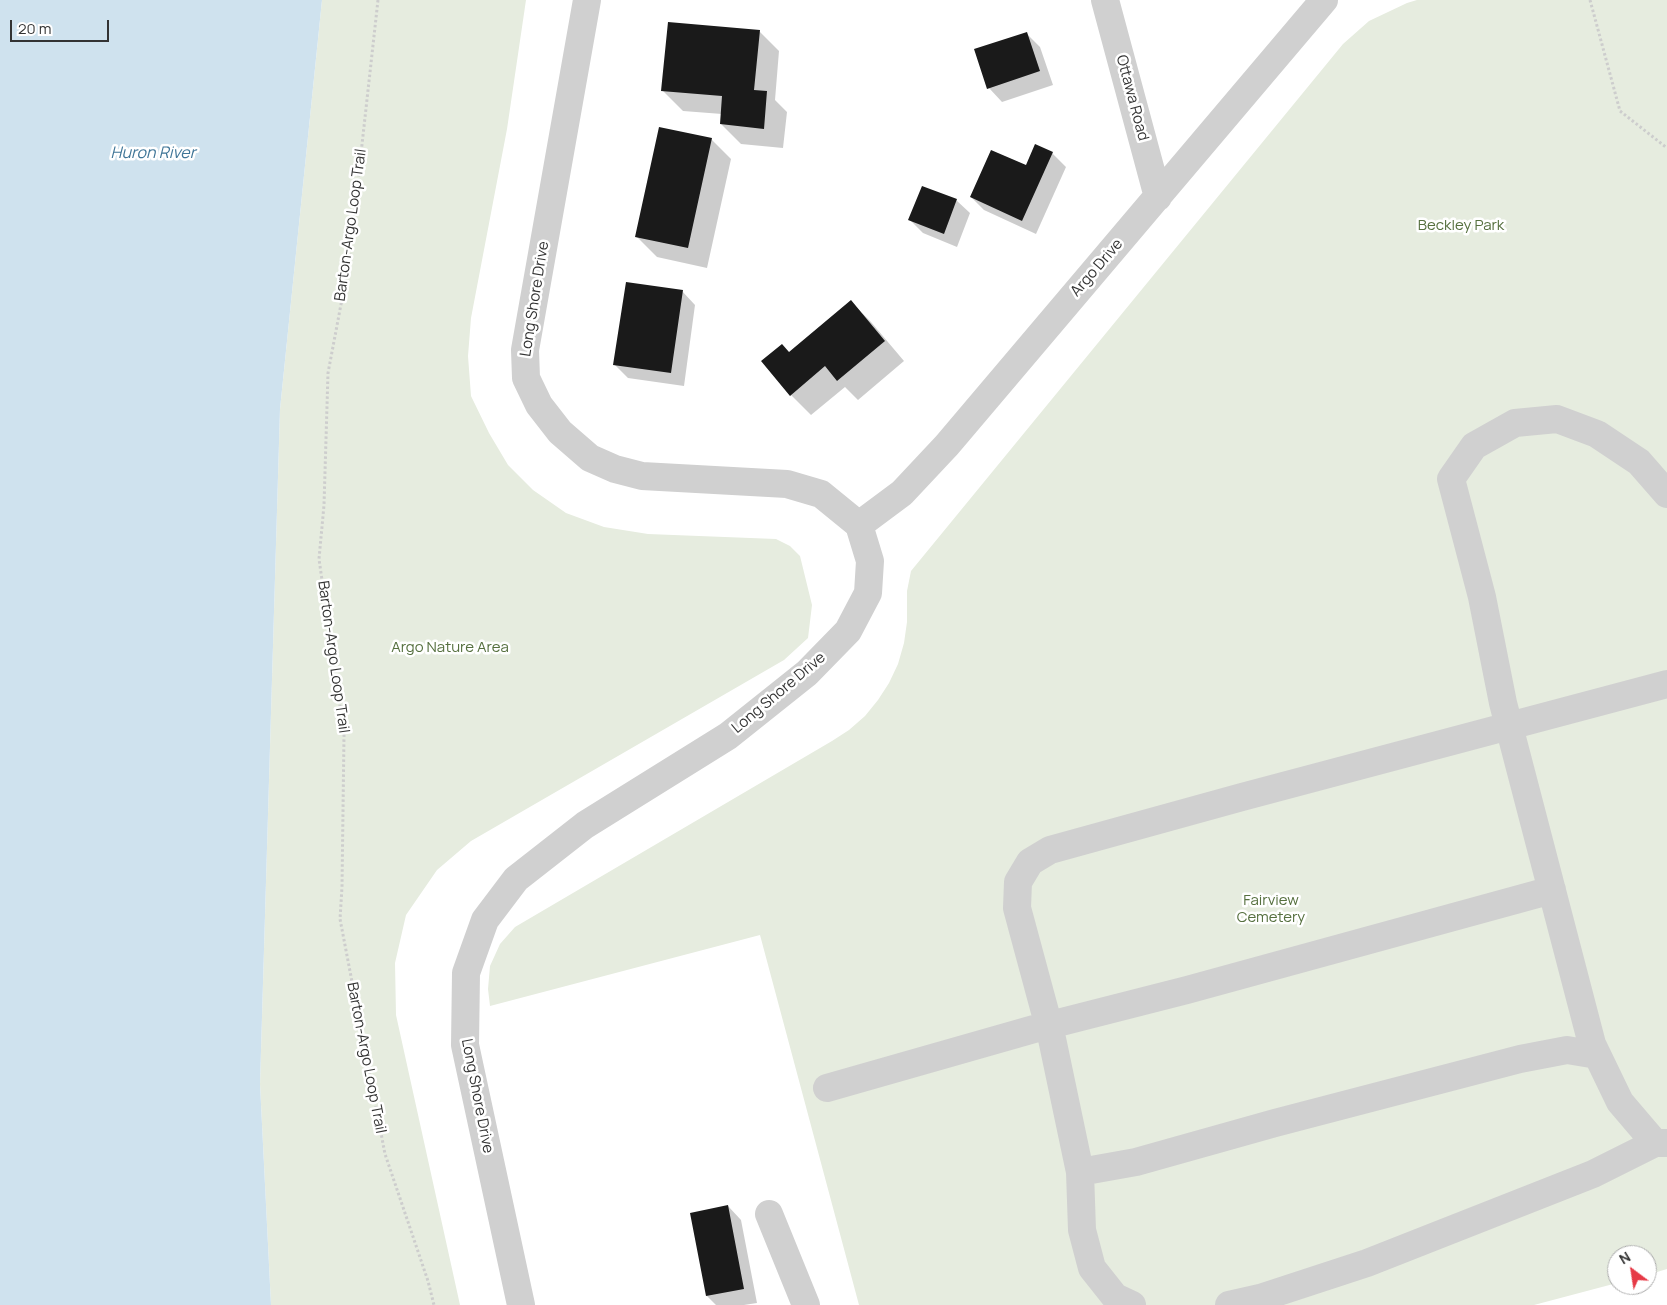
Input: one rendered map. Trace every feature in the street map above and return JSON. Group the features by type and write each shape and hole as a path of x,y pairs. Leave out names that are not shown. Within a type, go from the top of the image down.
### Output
{"street":[{"name":"Long Shore Drive","path":"521,1305 465,1045 466,973 485,920 516,879 585,825 728,736 807,673 848,631 868,592 870,561 859,525 821,494 787,484 642,476 615,469 590,458 560,432 539,406 526,378 525,350 587,0"},
{"name":"Ottawa Road","path":"1105,0 1158,196"},
{"name":"Argo Drive","path":"859,525 902,493 947,445 1324,0"},
{"path":"1229,1305 1260,1298 1368,1263 1593,1174 1661,1143 1620,1102 1592,1044 1510,726 1482,596 1450,479 1474,446 1515,424 1557,420 1597,434 1639,462 1667,494"},
{"path":"1132,1305 1115,1297 1092,1268 1082,1230 1080,1172 1048,1025 1017,908 1018,882 1030,862 1050,850 1251,794 1667,684"},
{"path":"827,1088 1048,1025 1187,990 1552,890"},
{"path":"1080,1172 1136,1162 1520,1059 1566,1050 1597,1055"},
{"path":"769,1214 806,1305"}],"path":[{"name":"Barton-Argo Loop Trail","path":"378,0 349,262 328,373 324,505 319,559 344,734 340,919 385,1154 428,1281 434,1305"},
{"path":"1590,0 1620,111 1667,148"}],"green space":[{"name":"Argo Nature Area","path":"322,0 526,0 507,129 471,318 468,356 471,396 489,433 508,465 533,490 566,513 604,527 648,534 776,539 790,546 800,556 812,605 808,638 784,660 471,841 437,870 406,915 395,963 396,1015 460,1305 271,1305 260,1084 280,409"},
{"name":"Fairview Cemetery","path":"1417,0 1667,0 1667,1269 1657,1272 1657,1245 1607,1245 1607,1286 1534,1305 859,1305 760,935 490,1006 488,989 490,966 500,944 515,927 832,741 865,716 889,683 898,664 907,622 907,591 911,571 1343,44 1369,21"}],"water":[{"name":"Huron River","path":"0,0 322,0 280,409 260,1084 271,1305 0,1305"}],"building":[{"path":"668,22 760,30 754,90 767,91 764,129 720,124 722,96 661,91"},
{"path":"1027,32 1040,71 987,89 974,49"},
{"path":"659,127 712,138 688,248 635,237"},
{"path":"1035,144 1053,152 1022,221 970,197 991,150 1026,165"},
{"path":"922,186 957,199 944,234 908,220"},
{"path":"626,282 683,290 671,373 613,365"},
{"path":"851,300 885,341 837,381 825,366 790,396 761,361 782,344 789,352"},
{"path":"728,1205 744,1289 706,1296 690,1213"}],"park label":[{"name":"Beckley Park","path":"1461,226"}]}
